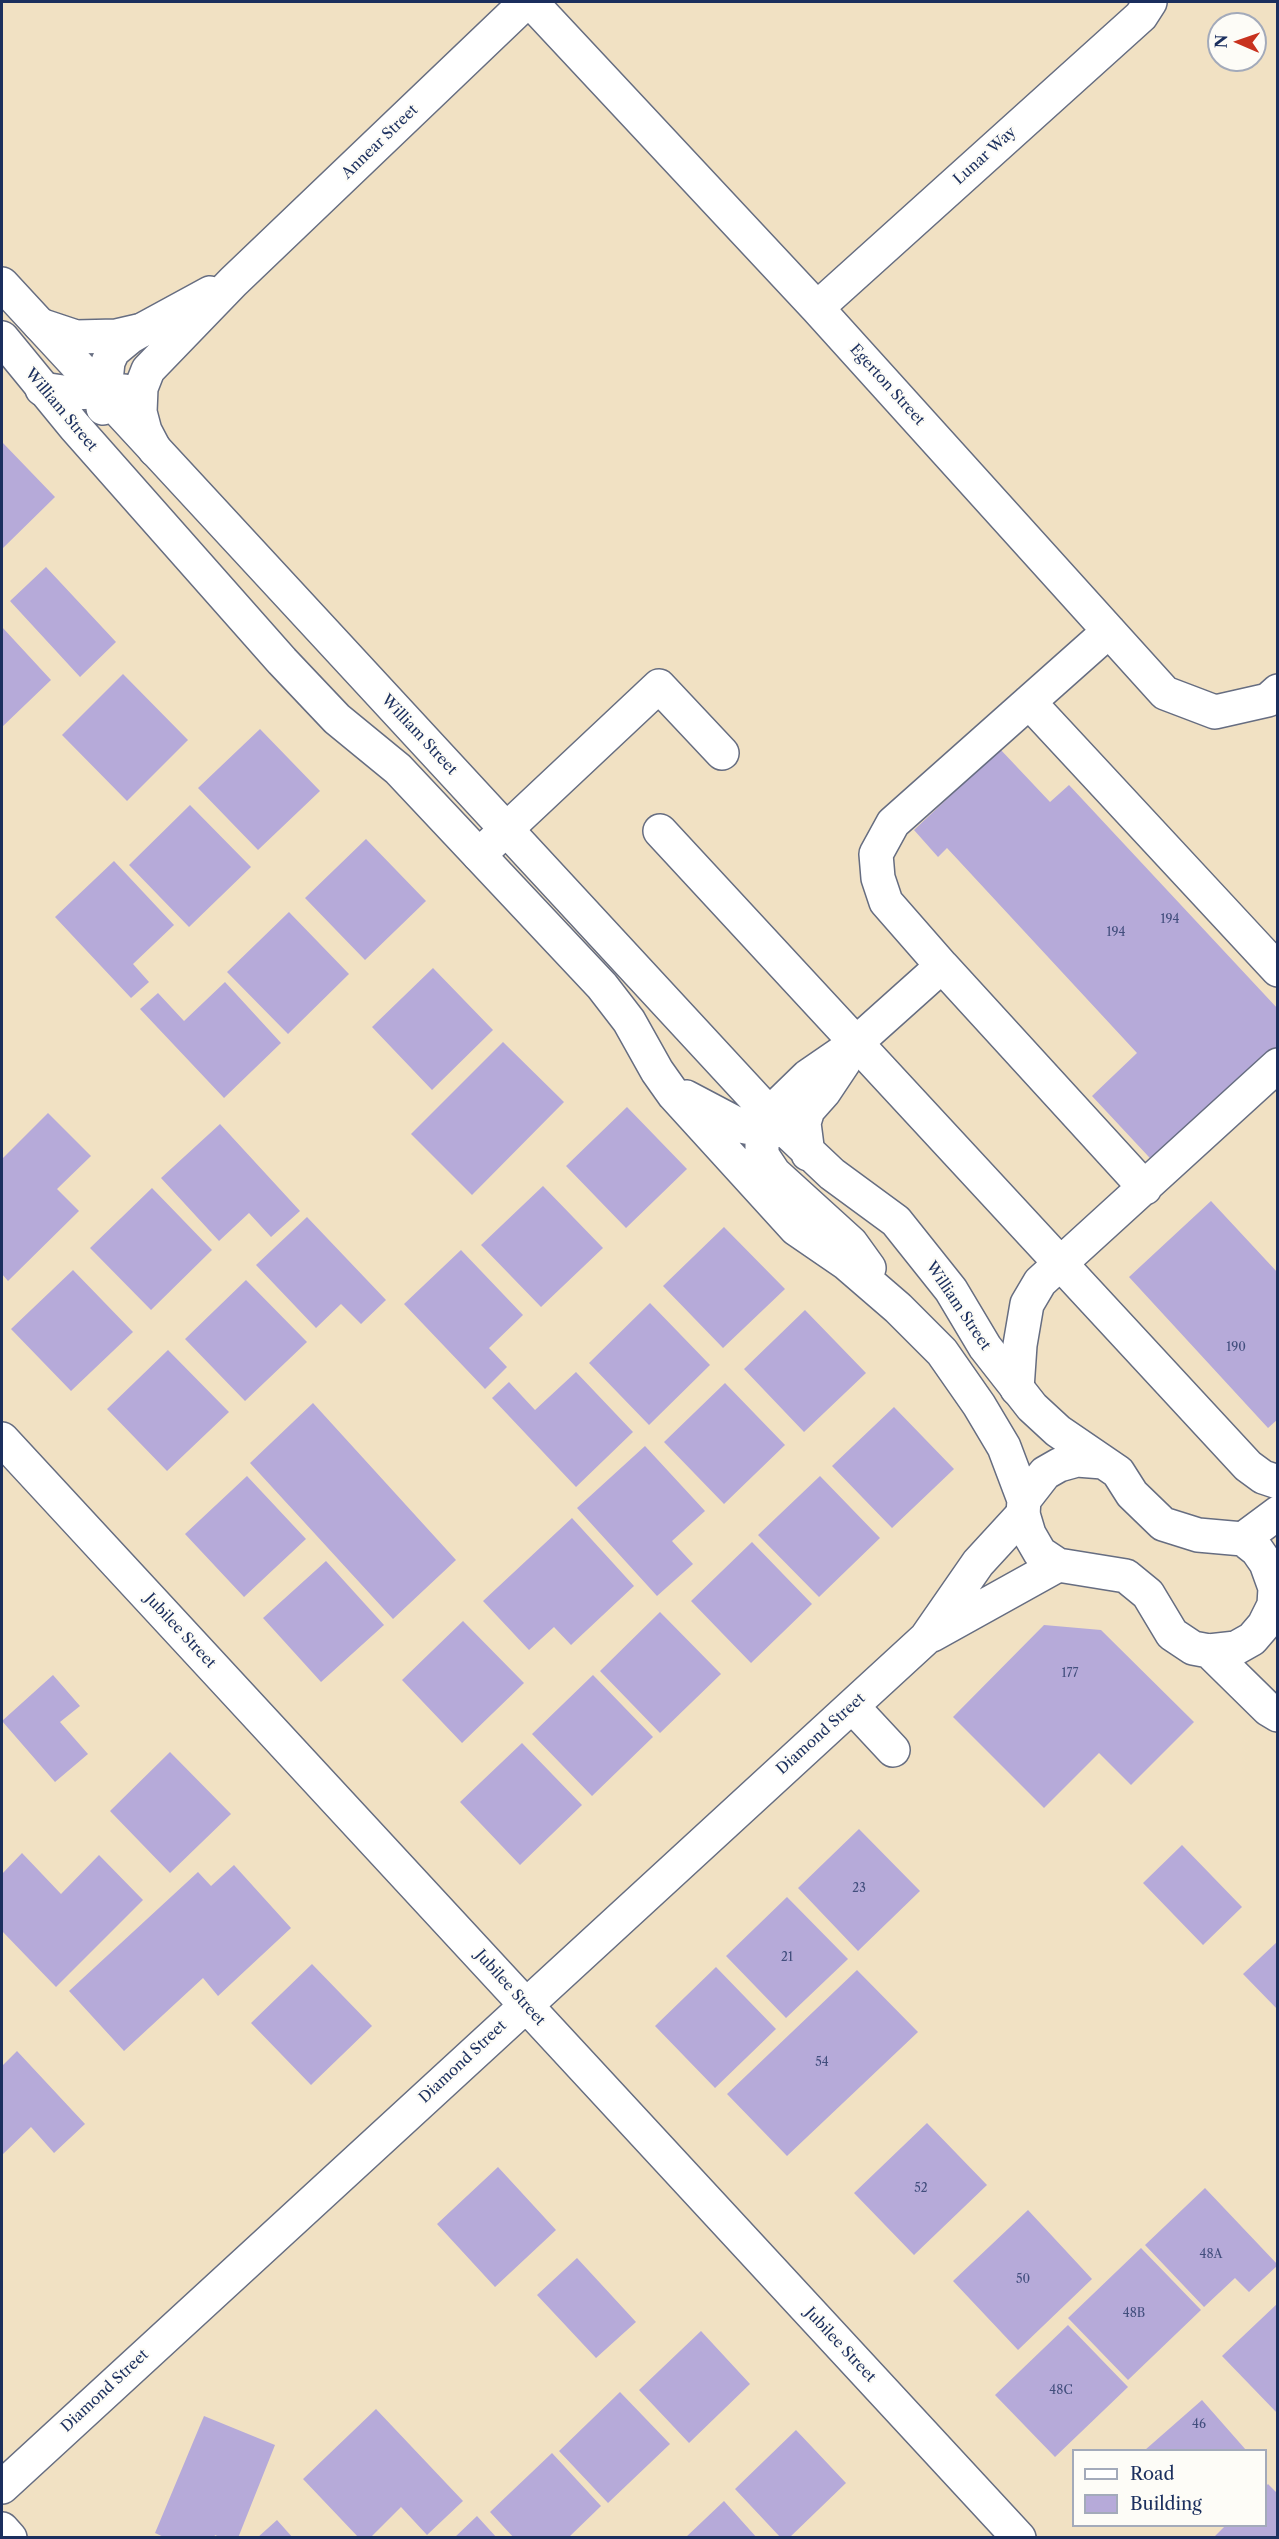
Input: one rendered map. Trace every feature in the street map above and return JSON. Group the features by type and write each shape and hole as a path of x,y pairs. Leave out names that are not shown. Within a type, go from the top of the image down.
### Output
{"street":[{"name":"Annear Street","path":"155,450 145,431 140,412 143,384 148,370 233,282 526,2"},
{"name":"Egerton Street","path":"531,2 817,308 1165,693 1215,712 1273,695"},
{"name":"Lunar Way","path":"817,308 1141,16 1150,2"},
{"name":"Annear Street","path":"40,326 75,337 97,338 142,330 185,305 233,282"},
{"name":"William Street","path":"2,284 787,1131 832,1174 896,1221 951,1290 985,1347 1032,1407 1058,1431 1118,1472 1131,1494 1163,1524 1197,1535 1243,1539 1257,1550 1266,1563 1276,1598 1264,1625 1252,1639 1236,1648 1209,1651 1193,1648 1172,1634 1148,1594 1126,1576 1058,1564 1040,1553 1029,1534 1004,1447 980,1405 942,1352 847,1264 796,1229 682,1103 657,1071 629,1021 602,986 398,769 337,719 42,389 2,338"},
{"name":"William Street","path":"142,330 113,351 108,362 103,393 104,409 110,429 133,465 237,583 256,609 290,668"},
{"path":"42,389 103,393 124,391 143,384"},
{"path":"1109,631 893,823 876,855 878,878 886,902 1145,1188"},
{"path":"479,855 659,686 722,753"},
{"path":"1029,702 1278,970"},
{"path":"660,831 856,1043 1050,1273 1248,1466 1263,1477 1278,1482"},
{"path":"787,1131 774,1109 808,1076 856,1043 942,966"},
{"name":"William Street","path":"856,1043 824,1092 808,1110 787,1131 762,1142 762,1155 774,1173 851,1243 866,1261 888,1300"},
{"path":"1017,1389 1021,1337 1027,1304 1050,1273 1278,1065"},
{"name":"William Street","path":"657,1071 681,1094 741,1126 787,1131"},
{"path":"735,1076 747,1082 765,1085 777,1085 808,1076"},
{"name":"Jubilee Street","path":"2,1439 1019,2538"},
{"path":"1023,1507 1045,1473 1059,1465 1077,1460 1103,1462"},
{"name":"Diamond Street","path":"2,2487 926,1638 978,1563 1023,1507"},
{"path":"1243,1539 1278,1513"},
{"name":"Diamond Street","path":"926,1638 1058,1564"},
{"name":"William Street","path":"1209,1651 1268,1709 1278,1715"},
{"path":"852,1706 893,1750"},
{"path":"2,2529 10,2538"}],"building":[{"path":"2,442 55,497 2,549"},
{"path":"46,567 116,642 80,677 10,601"},
{"path":"2,627 51,680 2,727"},
{"path":"123,674 188,740 127,801 62,735"},
{"path":"260,729 320,791 258,850 198,788"},
{"path":"1000,749 1050,802 1069,785 1278,1009 1278,1063 1162,1171 1092,1096 1137,1053 947,848 938,857 914,830"},
{"path":"190,805 251,867 189,927 129,865"},
{"path":"366,839 426,901 365,960 305,898"},
{"path":"114,861 174,925 133,964 149,982 131,998 55,917"},
{"path":"289,912 349,974 288,1034 227,972"},
{"path":"433,968 493,1030 432,1090 372,1027"},
{"path":"225,982 281,1043 224,1098 140,1009 158,993 184,1021"},
{"path":"503,1042 564,1102 472,1195 411,1134"},
{"path":"627,1107 687,1169 626,1228 566,1166"},
{"path":"48,1113 91,1156 57,1189 79,1211 8,1281 2,1274 2,1159"},
{"path":"220,1124 300,1211 271,1237 249,1213 219,1241 161,1178"},
{"path":"543,1186 603,1248 541,1307 481,1245"},
{"path":"152,1188 212,1250 151,1310 90,1248"},
{"path":"1211,1201 1278,1273 1278,1419 1268,1428 1129,1277"},
{"path":"307,1217 386,1300 361,1324 341,1304 316,1328 256,1265"},
{"path":"724,1227 785,1289 723,1348 663,1286"},
{"path":"461,1250 523,1315 489,1348 507,1367 485,1389 404,1304"},
{"path":"73,1270 133,1332 71,1391 11,1329"},
{"path":"246,1280 307,1342 245,1401 185,1339"},
{"path":"650,1303 710,1365 649,1425 589,1363"},
{"path":"805,1310 866,1373 804,1432 744,1369"},
{"path":"168,1350 229,1412 167,1471 107,1409"},
{"path":"576,1372 633,1432 576,1487 492,1398 509,1382 535,1410"},
{"path":"725,1383 785,1445 724,1504 664,1442"},
{"path":"313,1403 456,1560 393,1619 250,1463"},
{"path":"894,1407 954,1469 892,1528 832,1466"},
{"path":"645,1446 705,1511 672,1541 693,1564 657,1596 577,1508"},
{"path":"247,1476 306,1539 244,1597 185,1534"},
{"path":"820,1476 880,1538 819,1597 758,1535"},
{"path":"572,1518 634,1586 571,1645 554,1627 529,1650 483,1601"},
{"path":"752,1542 812,1604 751,1663 691,1601"},
{"path":"326,1561 384,1625 321,1682 263,1618"},
{"path":"660,1612 721,1674 660,1733 600,1671"},
{"path":"463,1621 524,1683 462,1743 402,1680"},
{"path":"1044,1625 1101,1630 1194,1722 1131,1785 1099,1753 1044,1808 953,1717"},
{"path":"53,1675 80,1706 60,1722 88,1754 55,1782 2,1721"},
{"path":"593,1675 653,1737 592,1796 532,1734"},
{"path":"522,1743 582,1805 520,1865 460,1802"},
{"path":"170,1752 231,1814 170,1873 110,1811"},
{"path":"859,1829 920,1891 858,1951 798,1888"},
{"path":"1182,1845 1242,1907 1203,1945 1143,1883"},
{"path":"22,1853 61,1894 99,1855 143,1900 56,1987 2,1931 2,1874"},
{"path":"234,1865 291,1928 218,1996 203,1978 124,2051 69,1991 198,1872 211,1886"},
{"path":"787,1897 848,1959 786,2018 726,1956"},
{"path":"1278,1941 1278,2010 1243,1974"},
{"path":"312,1964 372,2026 311,2085 251,2023"},
{"path":"716,1967 776,2029 715,2088 655,2026"},
{"path":"857,1970 918,2032 787,2156 727,2094"},
{"path":"17,2051 85,2124 54,2153 31,2127 2,2155 2,2066"},
{"path":"927,2123 987,2185 914,2255 854,2193"},
{"path":"498,2167 556,2230 495,2287 437,2224"},
{"path":"1205,2188 1278,2265 1249,2292 1235,2278 1204,2307 1145,2245"},
{"path":"1028,2210 1092,2279 1018,2350 953,2281"},
{"path":"1141,2248 1201,2310 1128,2380 1068,2318"},
{"path":"577,2258 636,2322 596,2358 537,2295"},
{"path":"1278,2303 1278,2414 1222,2356"},
{"path":"1068,2325 1128,2387 1055,2457 995,2395"},
{"path":"701,2331 750,2384 689,2443 639,2390"},
{"path":"620,2392 670,2444 608,2503 559,2451"},
{"path":"1202,2400 1245,2449 1146,2449"},
{"path":"376,2409 463,2501 427,2535 401,2507 370,2538 359,2538 303,2479"},
{"path":"204,2416 275,2445 238,2538 222,2538 215,2535 214,2538 166,2538 155,2533"},
{"path":"796,2430 846,2483 789,2538 781,2538 735,2489"},
{"path":"552,2453 601,2506 568,2538 514,2538 490,2512"},
{"path":"1267,2485 1278,2494 1278,2538 1213,2538 1224,2527 1267,2527"},
{"path":"724,2501 757,2538 685,2538"},
{"path":"477,2516 497,2538 454,2538"},
{"path":"277,2520 293,2538 257,2538"}]}
